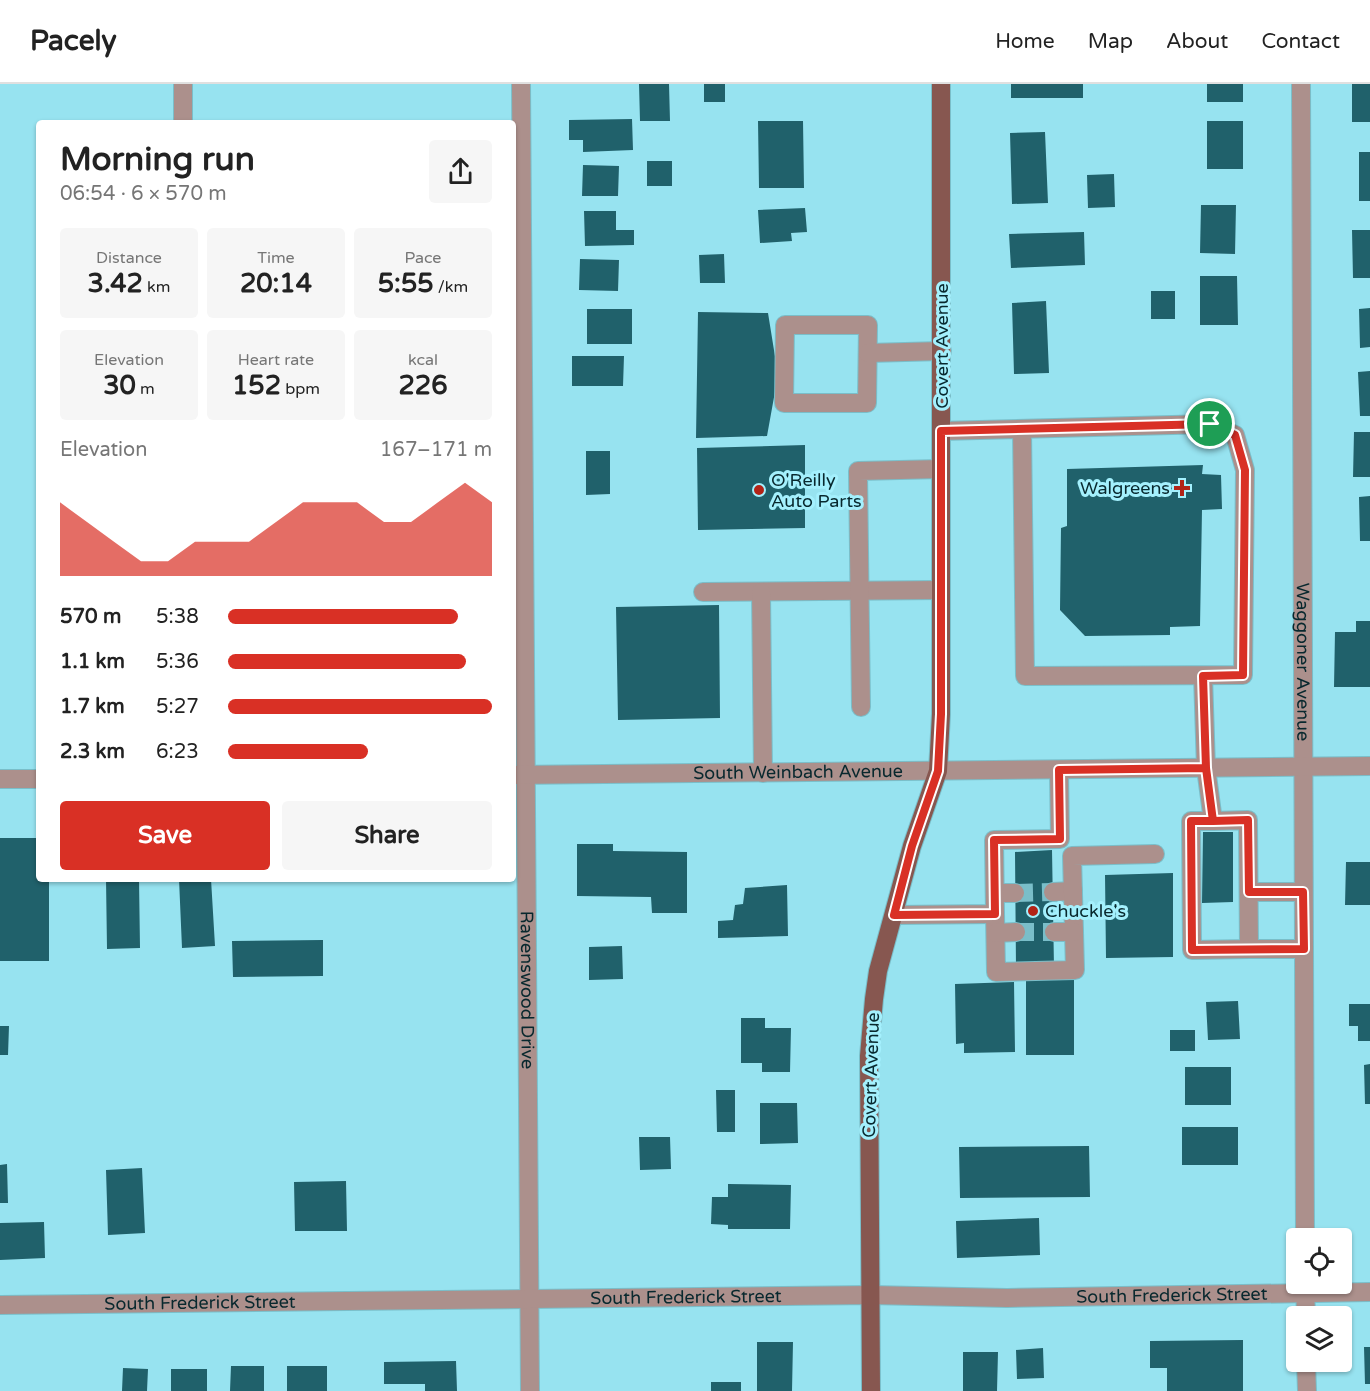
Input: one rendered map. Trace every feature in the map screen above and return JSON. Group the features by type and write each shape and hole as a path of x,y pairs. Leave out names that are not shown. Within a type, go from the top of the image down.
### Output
{"main road":[{"name":"Covert Avenue","path":"872,1391 868,1056 877,980 912,846 938,771 941,590 941,84"}],"street":[{"path":"183,84 183,120"},
{"name":"Ravenswood Drive","path":"520,84 519,775 530,1391"},
{"name":"Waggoner Avenue","path":"1301,84 1305,1228"},
{"path":"785,325 868,325 868,353 867,402 784,403 785,325"},
{"path":"868,353 942,351"},
{"path":"941,431 1210,424 1235,435 1245,470 1243,675 1025,676 1022,430"},
{"path":"861,707 858,471 941,470"},
{"path":"703,592 941,590"},
{"path":"761,591 763,772"},
{"path":"1203,676 1206,768 1213,821"},
{"name":"South Weinbach Avenue","path":"519,775 1370,766"},
{"path":"1059,770 1060,839 1072,856 1075,970 996,972 994,840 1060,839"},
{"path":"0,779 36,779"},
{"path":"1249,949 1248,820 1191,821 1192,950 1304,949"},
{"path":"1072,856 1155,854"},
{"path":"1053,892 1073,891"},
{"path":"1249,892 1303,892"},
{"path":"995,893 1015,893"},
{"path":"894,915 995,914"},
{"path":"1054,932 1074,932"},
{"path":"996,933 1016,933"},
{"name":"South Frederick Street","path":"0,1305 871,1295 1007,1298 1286,1290"},
{"name":"South Frederick Street","path":"1352,1291 1370,1292"},
{"path":"1306,1372 1307,1391"}],"building":[{"path":"639,84 669,84 670,121 640,121"},
{"path":"704,84 725,84 725,102 704,102"},
{"path":"1011,84 1083,84 1083,98 1011,98"},
{"path":"1207,84 1243,84 1243,102 1207,102"},
{"path":"1352,84 1370,84 1370,122 1352,122"},
{"path":"632,119 633,150 583,152 583,140 569,140 569,120"},
{"path":"758,121 803,121 804,188 759,188"},
{"path":"1207,121 1243,121 1243,169 1207,169"},
{"path":"1045,132 1048,203 1012,204 1010,133"},
{"path":"1359,152 1370,152 1370,201 1359,201"},
{"path":"647,161 672,161 672,186 647,186"},
{"path":"583,165 619,166 618,196 582,196"},
{"path":"1114,174 1115,207 1088,208 1087,175"},
{"path":"1201,205 1236,205 1235,254 1200,253"},
{"path":"805,208 807,232 791,233 792,241 760,243 758,210"},
{"path":"584,211 616,211 616,230 634,230 634,245 585,246"},
{"path":"1352,230 1370,230 1370,278 1353,278"},
{"path":"1084,232 1085,265 1011,268 1009,234"},
{"path":"724,254 725,283 700,283 699,255"},
{"path":"580,259 619,260 618,291 579,290"},
{"path":"1200,276 1237,276 1238,325 1200,325"},
{"path":"1151,291 1175,291 1175,319 1151,319"},
{"path":"1046,301 1049,373 1014,374 1012,303"},
{"path":"1370,308 1370,347 1360,348 1359,309"},
{"path":"587,309 632,309 632,344 587,344"},
{"path":"698,312 768,313 778,375 767,436 696,438"},
{"path":"572,356 624,356 623,386 572,386"},
{"path":"1370,371 1370,416 1360,416 1358,372"},
{"path":"1354,432 1370,432 1370,477 1353,477"},
{"path":"805,445 805,528 698,530 697,448"},
{"path":"586,451 610,451 610,494 586,495"},
{"name":"Walgreens","path":"1203,465 1202,474 1221,475 1222,509 1202,510 1200,626 1170,627 1170,635 1085,636 1060,610 1061,528 1067,526 1067,469"},
{"path":"1370,496 1370,541 1360,541 1359,497"},
{"path":"719,605 720,718 618,720 616,607"},
{"path":"1356,621 1370,621 1370,687 1334,687 1335,632 1356,632"},
{"path":"1203,832 1233,832 1233,902 1202,903"},
{"path":"0,838 36,838 36,882 49,882 49,961 0,961"},
{"path":"577,844 613,844 613,851 687,852 687,913 652,913 651,897 577,896"},
{"path":"1052,850 1054,968 1016,969 1015,852"},
{"path":"1346,862 1370,862 1370,905 1345,905"},
{"path":"1173,873 1173,957 1106,958 1105,875"},
{"path":"106,882 139,882 140,948 107,949"},
{"path":"179,882 211,882 215,946 182,948"},
{"path":"787,885 788,936 718,938 718,921 733,920 735,905 743,904 745,888"},
{"path":"323,940 323,976 233,977 232,941"},
{"path":"622,946 623,979 589,980 589,947"},
{"path":"1026,980 1074,980 1074,1055 1026,1055"},
{"path":"1014,982 1015,1052 964,1053 964,1043 956,1044 955,984"},
{"path":"1238,1001 1240,1039 1208,1040 1206,1002"},
{"path":"1349,1004 1370,1004 1370,1041 1358,1041 1358,1026 1349,1026"},
{"path":"741,1018 765,1018 765,1028 791,1028 790,1072 762,1072 762,1063 741,1063"},
{"path":"0,1026 9,1026 8,1055 0,1055"},
{"path":"1170,1030 1195,1030 1195,1051 1170,1051"},
{"path":"1370,1064 1370,1104 1365,1104 1364,1065"},
{"path":"1185,1067 1231,1067 1231,1105 1185,1105"},
{"path":"716,1090 735,1090 735,1132 717,1132"},
{"path":"760,1103 797,1103 798,1143 760,1144"},
{"path":"1182,1127 1238,1127 1238,1165 1182,1165"},
{"path":"639,1137 670,1137 671,1169 640,1170"},
{"path":"1089,1146 1090,1197 960,1198 959,1147"},
{"path":"7,1164 8,1203 0,1203 0,1165"},
{"path":"142,1168 145,1233 108,1235 106,1170"},
{"path":"346,1181 347,1231 295,1231 294,1182"},
{"path":"728,1184 791,1185 790,1229 728,1229 728,1225 711,1224 712,1197 728,1197"},
{"path":"1039,1218 1040,1255 957,1258 956,1221"},
{"path":"44,1222 45,1258 0,1260 0,1223"},
{"path":"1243,1340 1243,1391 1167,1391 1167,1368 1150,1368 1150,1341"},
{"path":"757,1342 793,1342 792,1391 757,1391"},
{"path":"1364,1347 1370,1347 1370,1384 1365,1384"},
{"path":"1043,1348 1044,1378 1017,1379 1016,1350"},
{"path":"963,1352 998,1352 997,1391 963,1391"},
{"path":"456,1361 457,1391 425,1391 425,1384 384,1384 384,1362"},
{"path":"231,1366 264,1366 264,1391 230,1391"},
{"path":"287,1366 327,1366 327,1391 287,1391"},
{"path":"123,1368 148,1369 147,1391 122,1391"},
{"path":"171,1369 207,1369 207,1391 171,1391"},
{"path":"711,1382 741,1382 741,1391 711,1391"}],"tunnel":[{"path":"1015,893 1053,892"},
{"path":"1016,932 1054,932"}],"place":[{"name":"Walgreens","path":"1182,488"},
{"name":"O'Reilly Auto Parts","path":"759,490"},
{"name":"Chuckle's","path":"1033,911"}],"route":[{"path":"1210,424 941,431 941,714 938,771 912,846 894,915 995,914 994,840 1060,839 1059,770 1206,768 1213,821 1248,820 1249,892 1303,892 1304,949 1192,950 1191,821 1213,821 1206,768 1203,676 1243,675 1245,470 1235,435 1210,424"}]}
